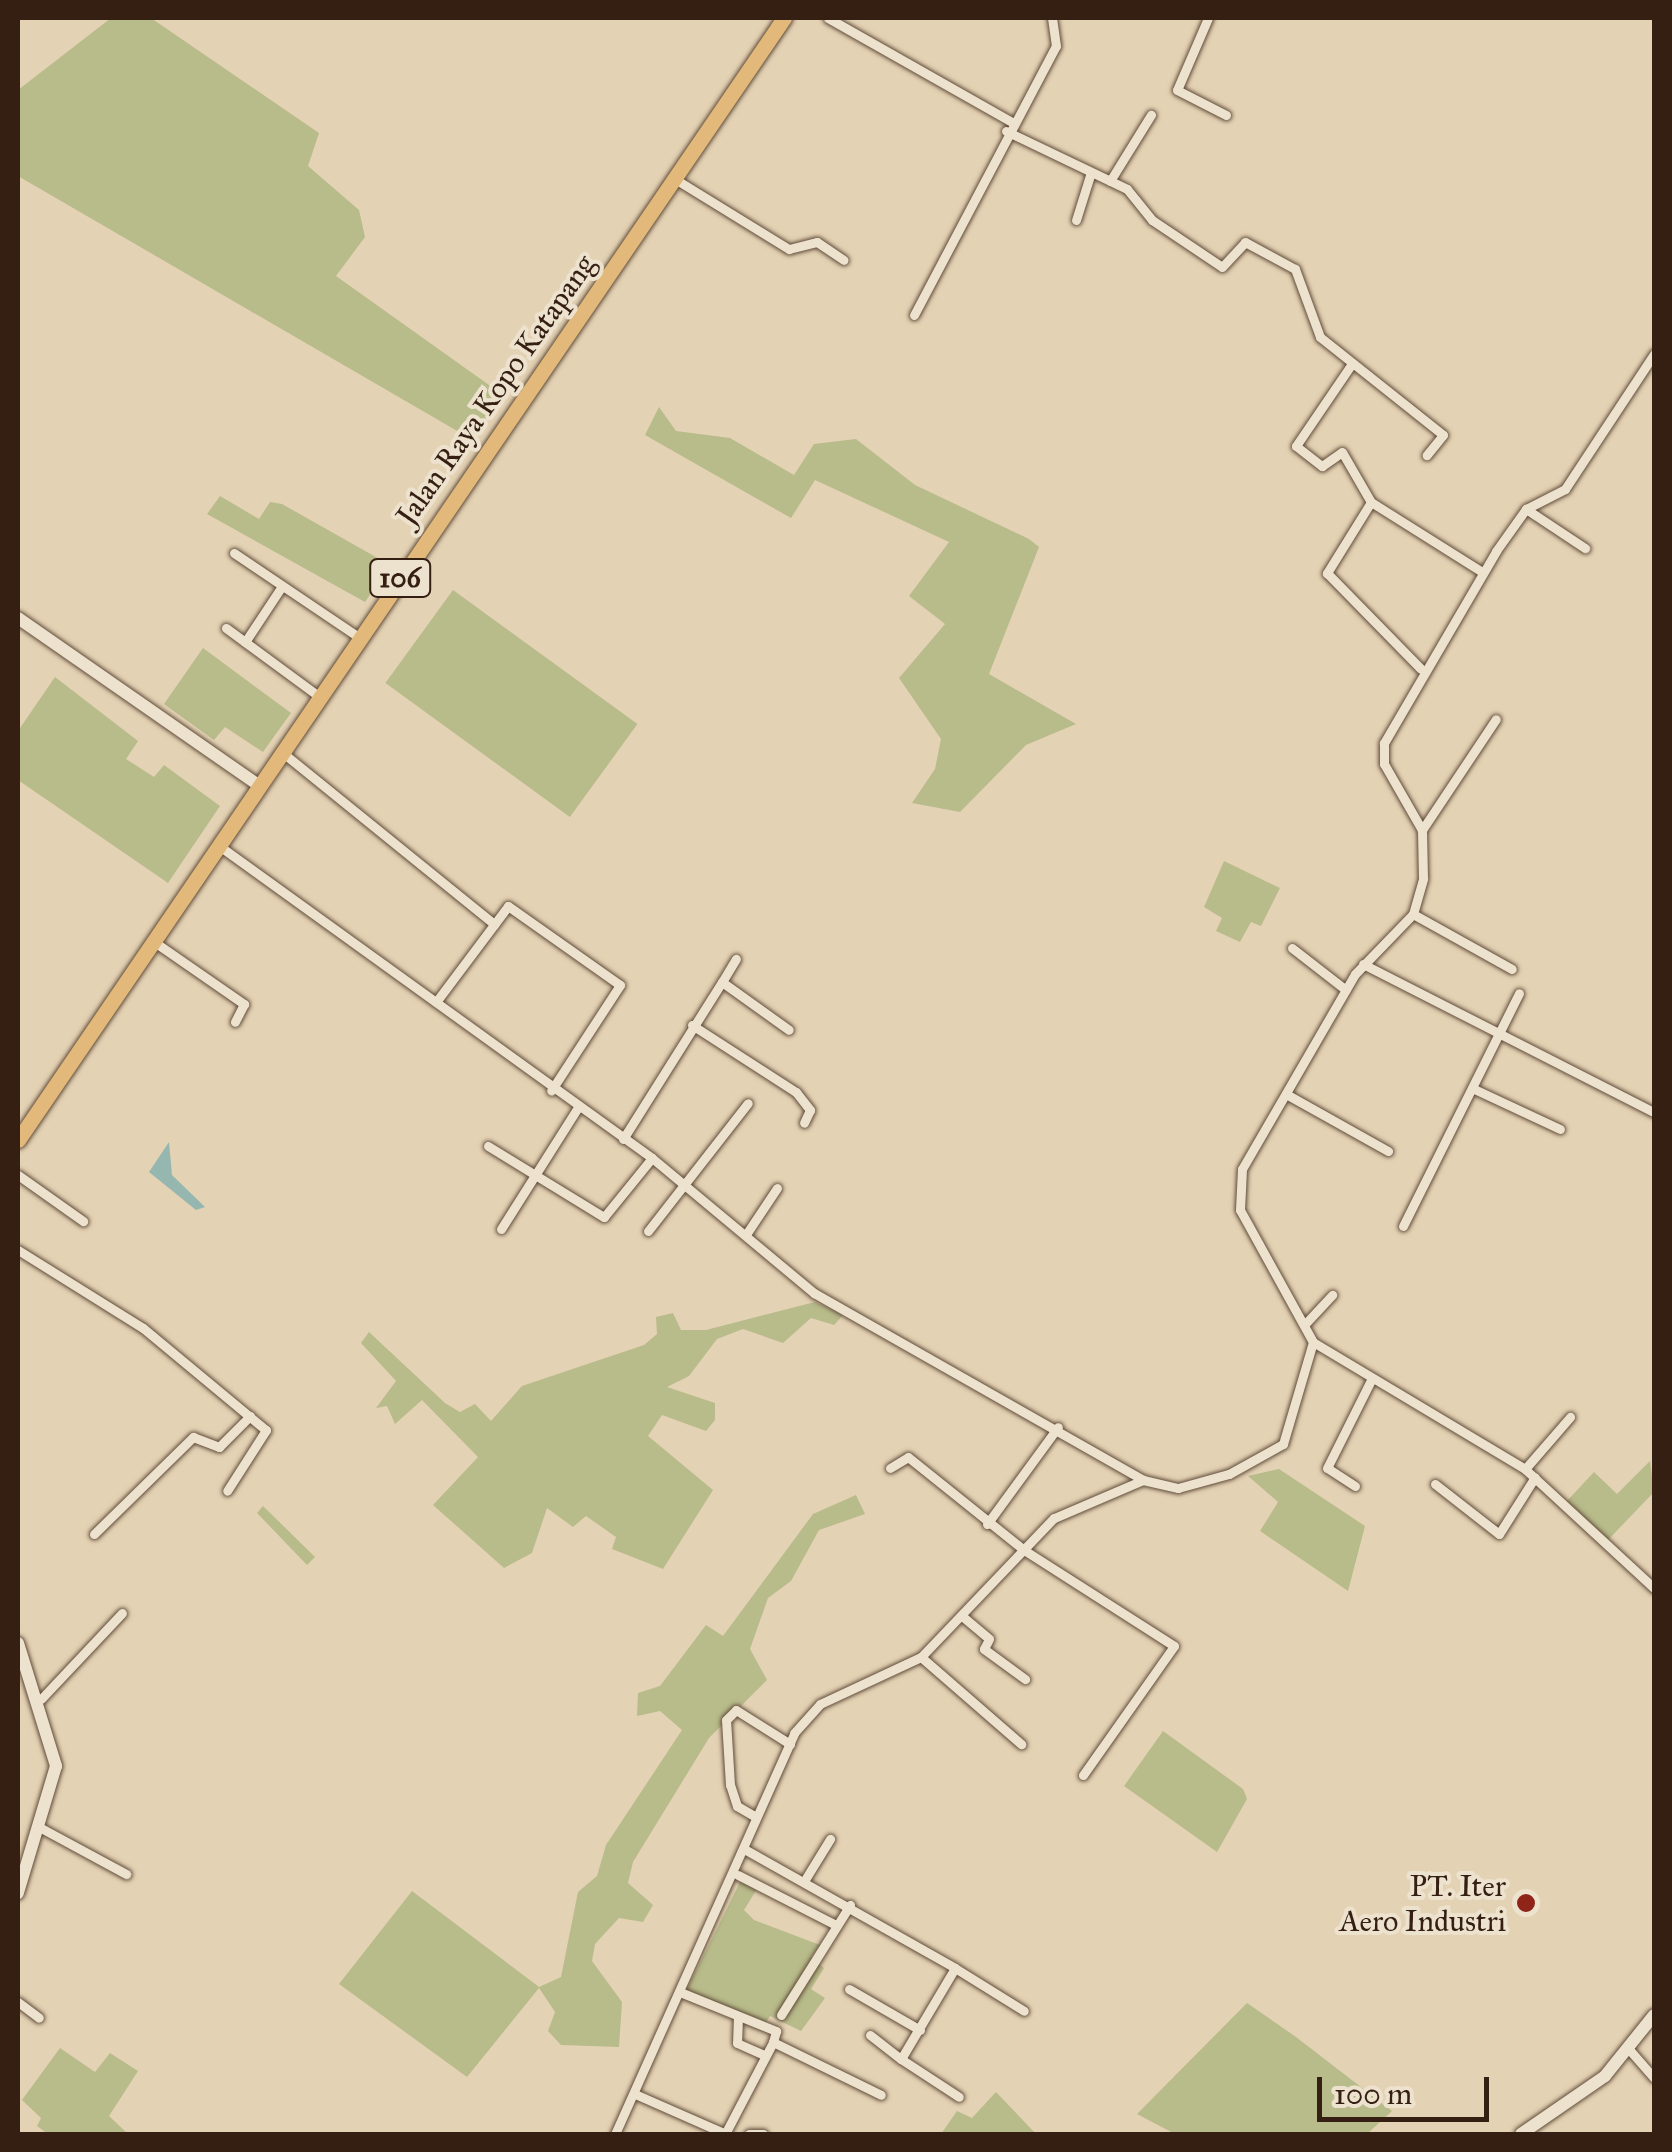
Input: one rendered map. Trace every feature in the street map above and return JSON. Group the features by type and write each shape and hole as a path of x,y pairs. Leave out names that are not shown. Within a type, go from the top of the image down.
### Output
{"main road":[{"name":"Jalan Raya Kopo Katapang","path":"18,1140 784,18"}],"street":[{"path":"828,18 1110,181 1222,267 1246,242 1295,269 1315,330 1351,365 1444,435 1427,455"},
{"path":"914,315 1009,126 1056,46 1052,18"},
{"path":"1208,18 1177,90 1226,115"},
{"path":"1110,181 1150,115"},
{"path":"1076,220 1091,172"},
{"path":"675,179 788,249 816,241 844,260"},
{"path":"1422,830 1382,753 1422,669 1526,509 1565,489 1654,354"},
{"path":"1351,365 1295,444 1322,466 1342,452 1371,502 1482,572"},
{"path":"1371,502 1327,573 1422,669"},
{"path":"1526,509 1585,548"},
{"path":"234,553 360,638"},
{"path":"245,642 282,586"},
{"path":"18,618 258,784"},
{"path":"226,628 320,697"},
{"path":"1496,720 1422,830 1413,914 1363,964 1346,990 1242,1168 1237,1202 1313,1342 1524,1469 1654,1588"},
{"path":"282,752 494,924"},
{"path":"216,845 436,1002 551,1091 652,1158 747,1233 800,1284 1143,1480 1187,1486 1274,1454 1313,1342"},
{"path":"436,1002 494,924 511,908 621,986 551,1091"},
{"path":"1413,914 1512,969"},
{"path":"152,940 244,1004 235,1022"},
{"path":"1292,948 1346,990"},
{"path":"624,1139 736,959"},
{"path":"1363,964 1654,1112"},
{"path":"722,982 788,1030"},
{"path":"1403,1226 1519,992"},
{"path":"692,1025 796,1092 810,1110 804,1123"},
{"path":"1472,1088 1560,1129"},
{"path":"1286,1094 1388,1151"},
{"path":"648,1231 687,1187 748,1103"},
{"path":"501,1229 578,1108"},
{"path":"488,1146 536,1171 604,1217 652,1158"},
{"path":"18,1175 83,1220"},
{"path":"747,1233 778,1188"},
{"path":"18,1250 143,1328 250,1416 268,1437 227,1491"},
{"path":"1305,1324 1332,1295"},
{"path":"1355,1486 1328,1466 1371,1380"},
{"path":"94,1534 193,1436 219,1447 250,1416"},
{"path":"1524,1469 1570,1417"},
{"path":"987,1524 1058,1428"},
{"path":"890,1468 908,1458 987,1524 1174,1646 1083,1775"},
{"path":"1435,1484 1499,1534 1535,1477"},
{"path":"616,2134 738,1875 756,1817 790,1744 820,1704 922,1657 1054,1518 1143,1480"},
{"path":"41,1699 122,1614"},
{"path":"962,1616 989,1639 984,1649 1025,1679"},
{"path":"18,1643 41,1699 56,1766 41,1828 18,1893"},
{"path":"922,1657 1020,1744"},
{"path":"756,1817 738,1807 730,1785 726,1720 736,1710 790,1744"},
{"path":"41,1828 126,1874"},
{"path":"806,1878 830,1839"},
{"path":"746,1850 806,1878 1024,2011"},
{"path":"738,1875 836,1925"},
{"path":"781,2015 850,1905"},
{"path":"901,2059 955,1968"},
{"path":"848,1989 920,2030"},
{"path":"635,2094 725,2134 774,2042 776,2031 680,1992"},
{"path":"18,2002 39,2018"},
{"path":"1520,2134 1585,2092 1654,2015"},
{"path":"738,2016 738,2044 764,2055"},
{"path":"870,2035 959,2096"},
{"path":"774,2042 881,2095"},
{"path":"1628,2048 1654,2078"},
{"path":"749,2134 764,2134"}],"green space":[{"path":"111,18 151,18 319,133 308,166 359,210 365,237 336,276 503,395 471,439 18,176 18,90"},
{"path":"659,407 676,431 730,438 794,475 814,444 856,439 915,485 1029,539 1039,547 989,674 1076,724 1026,745 960,812 912,803 935,769 941,739 899,678 945,624 909,596 949,542 815,480 791,518 645,435"},
{"path":"220,496 259,519 270,502 282,504 390,565 365,602 207,514"},
{"path":"453,590 637,724 570,817 385,683"},
{"path":"203,648 291,713 263,752 225,727 214,740 164,704"},
{"path":"55,677 138,741 126,759 154,777 164,765 220,806 168,883 18,780 18,731"},
{"path":"1224,861 1280,888 1261,926 1251,922 1240,942 1216,931 1222,918 1204,907"},
{"path":"815,1302 843,1315 834,1325 811,1318 783,1343 743,1329 717,1339 689,1376 667,1387 715,1403 715,1420 706,1431 662,1415 648,1436 713,1490 663,1569 612,1549 616,1537 586,1516 573,1527 547,1508 532,1553 504,1568 433,1505 478,1457 422,1400 395,1424 387,1406 376,1408 396,1381 361,1343 369,1332 445,1403 460,1412 475,1404 491,1421 522,1386 644,1345 657,1334 656,1317 673,1313 681,1330 706,1330"},
{"path":"1650,1461 1654,1492 1608,1540 1566,1502 1594,1472 1617,1494"},
{"path":"1279,1469 1365,1526 1348,1591 1260,1531 1278,1502 1248,1476"},
{"path":"856,1495 865,1514 819,1530 791,1581 768,1598 750,1649 767,1680 709,1738 633,1862 628,1883 653,1905 643,1922 619,1918 595,1944 592,1961 622,2002 619,2047 561,2045 548,2031 555,2012 539,1988 467,2077 339,1984 412,1891 539,1987 561,1977 578,1892 597,1876 606,1845 682,1730 660,1711 637,1716 638,1693 660,1686 706,1625 723,1636 813,1514"},
{"path":"263,1506 315,1557 307,1565 257,1513"},
{"path":"1163,1731 1243,1789 1247,1799 1217,1852 1124,1786"},
{"path":"741,1880 757,1889 744,1910 754,1920 820,1945 811,1957 824,1968 811,1989 825,1998 801,2031 770,2016 762,2029 684,1995"},
{"path":"1247,2003 1392,2111 1367,2134 1175,2134 1137,2114"},
{"path":"60,2048 95,2072 110,2053 138,2071 109,2116 128,2134 48,2134 37,2126 41,2118 22,2100"},
{"path":"996,2092 1036,2134 941,2134 957,2111 972,2118"}],"water":[{"path":"169,1142 172,1175 205,1207 196,1210 149,1172"}],"place":[{"name":"PT. Iter Aero Industri","path":"1526,1903"}]}
